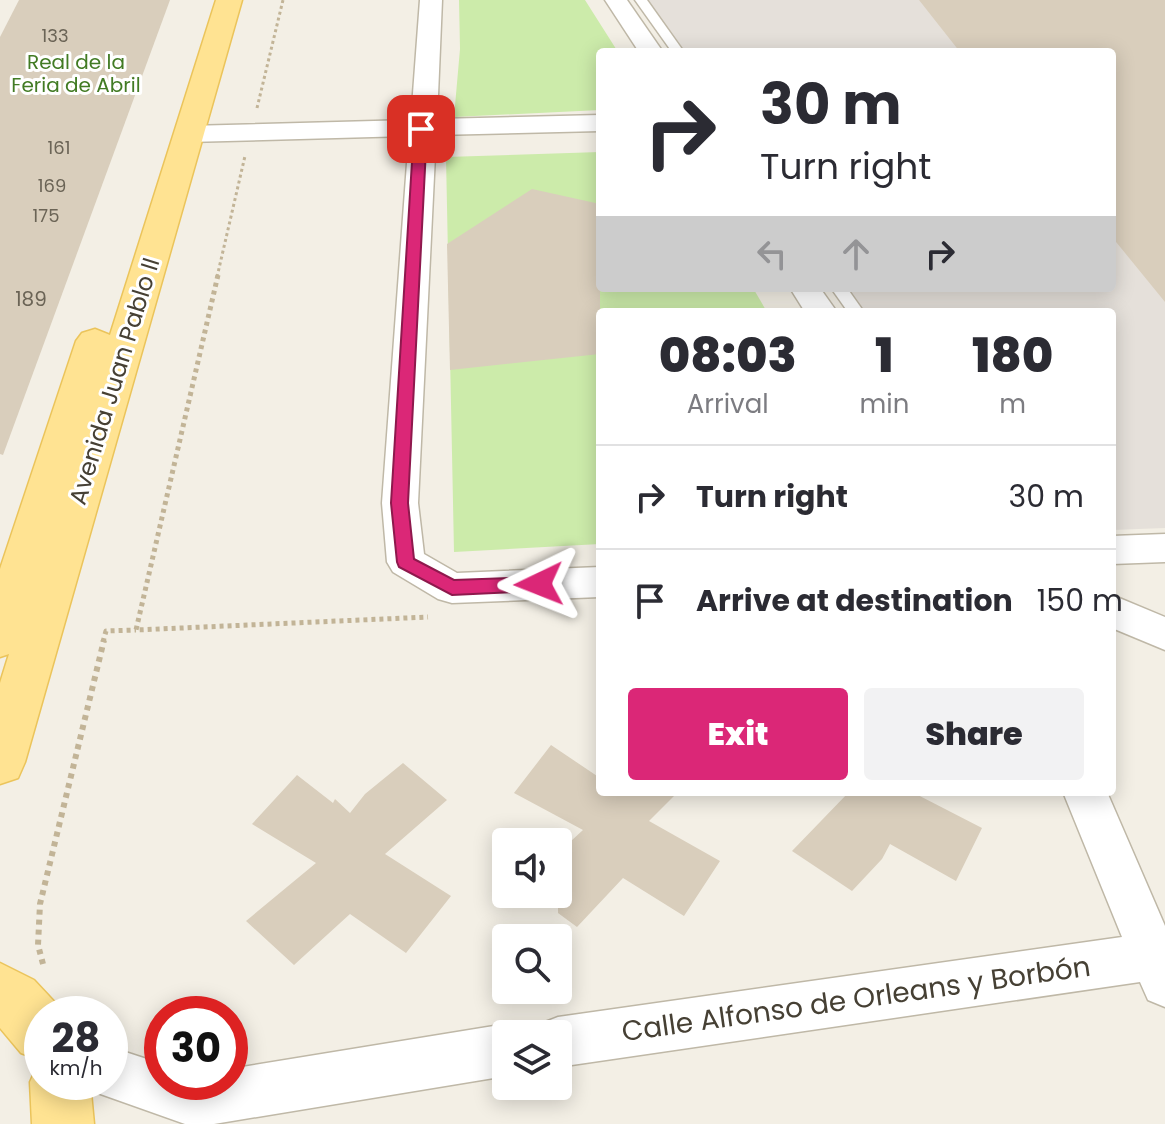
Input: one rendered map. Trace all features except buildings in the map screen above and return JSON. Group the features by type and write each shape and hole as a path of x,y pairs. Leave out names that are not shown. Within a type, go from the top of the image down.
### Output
{"main road":[{"name":"Avenida Juan Pablo II","path":"0,638 206,0"},
{"name":"Avenida Juan Pablo II","path":"0,762 229,0"},
{"path":"57,1100 63,1124"}],"street":[{"path":"431,0 400,503 406,562 452,588 596,582"},
{"path":"616,0 648,48"},
{"path":"188,134 596,123"},
{"path":"1116,550 1165,548"},
{"path":"1116,613 1165,634"},
{"path":"1087,796 1162,965"},
{"name":"Calle Alfonso de Orleans y Borbón","path":"572,1040 1162,965"},
{"path":"128,1083 182,1113 492,1053"}],"lane":[{"path":"641,0 675,48"}],"path":[{"path":"136,630 283,0"},
{"path":"38,996 40,904 106,631 430,617"}],"shaded area":[{"path":"646,0 1165,0 1165,528 1116,530 1116,308 853,308 843,292 1116,292 1116,48 678,48"}],"green space":[{"path":"459,0 585,0 615,48 596,48 596,110 454,117 460,49"},
{"path":"596,152 596,292 755,292 765,308 596,308 596,544 454,552 446,157"}],"route":[{"path":"421,129 400,503 406,562 452,588 539,584"}],"park label":[{"name":"Real de la Feria de Abril","path":"76,74"}]}
